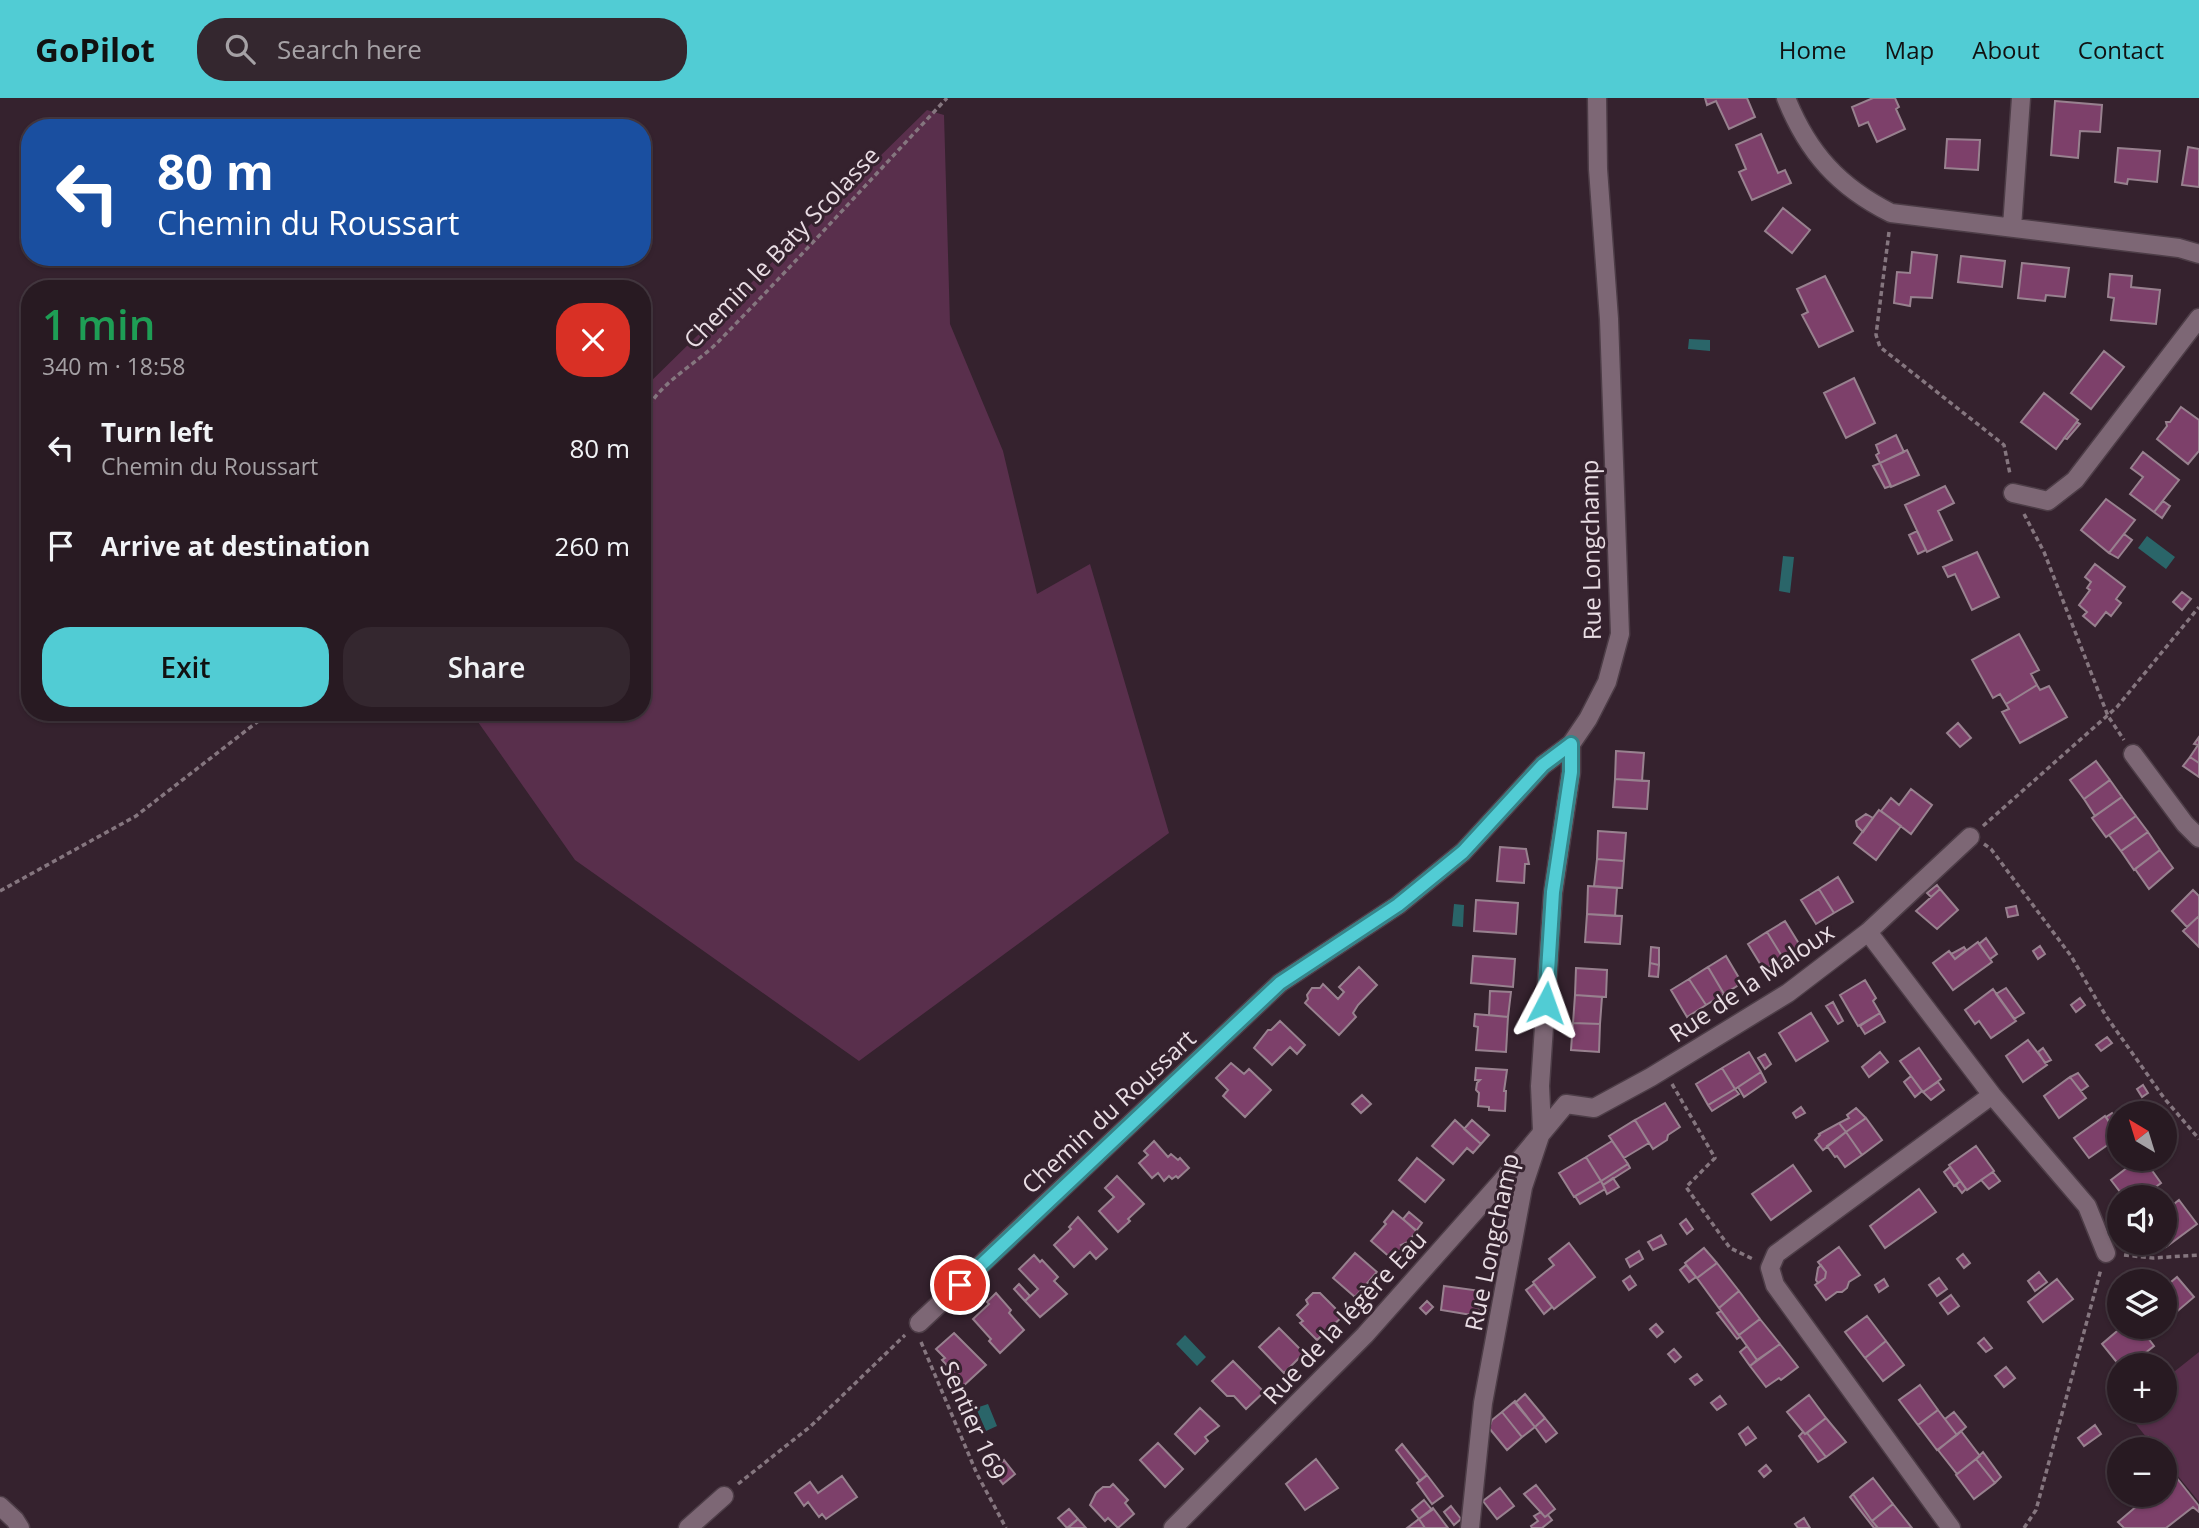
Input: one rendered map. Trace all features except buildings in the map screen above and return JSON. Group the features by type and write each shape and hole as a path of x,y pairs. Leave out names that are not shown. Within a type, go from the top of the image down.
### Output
{"street":[{"name":"Rue Longchamp","path":"1470,1528 1483,1403 1523,1187 1542,1130 1540,1086 1553,892 1571,772 1571,744 1588,719 1607,682 1620,634 1609,319 1598,169 1597,98"},
{"path":"1786,98 1804,135 1840,181 1866,200 1892,213 2179,248 2199,254"},
{"path":"2012,227 2021,98"},
{"path":"2013,493 2048,501 2075,480 2199,318"},
{"name":"Chemin du Roussart","path":"919,1323 1280,983 1398,905 1463,852 1543,765 1571,744"},
{"path":"2133,754 2185,824 2199,838"},
{"name":"Rue de la Maloux","path":"1542,1130 1566,1104 1594,1108 1664,1069 1788,993 1868,932 1970,837"},
{"path":"1868,932 1992,1095 2087,1206 2106,1253"},
{"path":"1951,1528 1775,1285 1770,1268 1776,1254 1992,1095"},
{"name":"Rue de la légère Eau","path":"1173,1528 1365,1335 1501,1182 1542,1130"},
{"path":"688,1528 724,1496"},
{"path":"0,1506 20,1528"}],"path":[{"name":"Chemin le Baty Scolasse","path":"651,403 656,395 717,344 947,98"},
{"path":"1892,213 1876,335 1880,347 2004,445 2013,493 2044,552 2108,716 2133,754"},
{"path":"2199,607 2108,716 1970,837 1991,849 2071,956 2113,1026 2164,1098 2199,1139"},
{"path":"0,891 136,816 258,721"},
{"path":"1664,1069 1715,1158 1686,1187 1730,1248 1770,1268"},
{"path":"2024,1528 2036,1510 2106,1253 2153,1258 2199,1255"},
{"path":"724,1496 811,1426 887,1350 919,1323"},
{"name":"Sentier 169","path":"919,1323 921,1343 977,1474 1006,1528"}],"shaded area":[{"path":"927,110 944,115 950,324 1003,451 1037,594 1090,564 1169,833 859,1061 575,860 477,721 651,721 651,381"},
{"path":"2199,1352 2199,1502 2177,1475 2177,1437 2146,1437 2135,1423 2177,1423 2177,1369"}],"water":[{"path":"1689,339 1710,340 1710,351 1688,349"},
{"path":"2147,536 2175,557 2166,569 2138,548"},
{"path":"1783,556 1794,557 1790,593 1779,591"},
{"path":"1454,904 1464,905 1463,927 1452,926"},
{"path":"1185,1335 1206,1357 1197,1366 1176,1344"},
{"path":"988,1404 997,1426 986,1431 976,1408"}],"route":[{"path":"960,1285 1280,983 1398,905 1463,852 1543,765 1571,744 1571,772 1553,892 1546,1003"}]}
